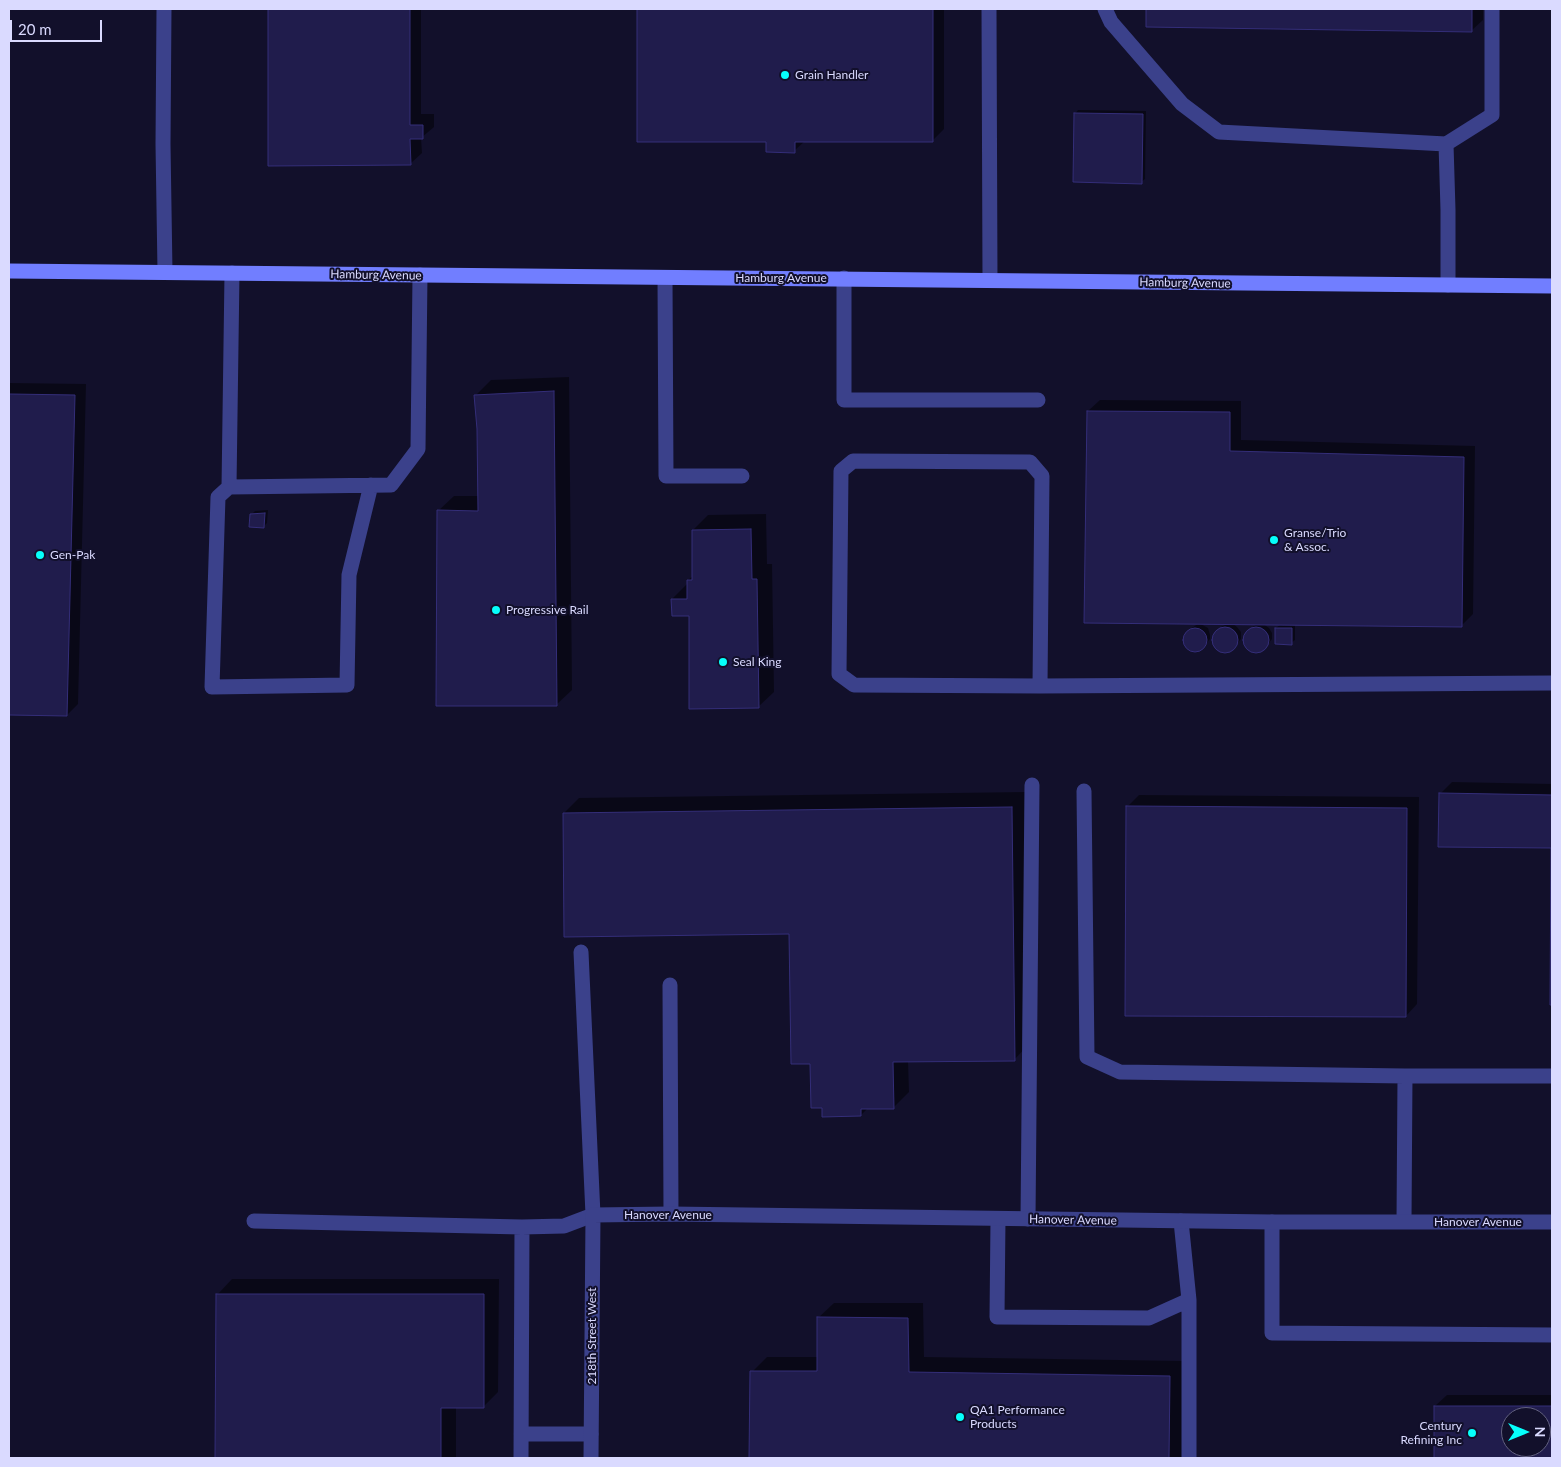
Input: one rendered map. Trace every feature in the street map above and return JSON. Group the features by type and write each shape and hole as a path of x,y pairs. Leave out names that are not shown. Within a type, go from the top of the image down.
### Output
{"street":[{"path":"164,9 163,144 165,272"},
{"path":"989,9 990,280"},
{"path":"1105,9 1111,22 1182,104 1219,132 1446,144 1492,115 1492,9"},
{"path":"1446,144 1448,285"},
{"name":"Hamburg Avenue","path":"9,270 1552,286"},
{"path":"229,487 232,273"},
{"path":"371,485 349,574 347,685 212,687 218,497 229,487 371,485 391,485 418,449 420,275"},
{"path":"665,278 666,476 742,476"},
{"path":"844,278 844,400 1038,400"},
{"path":"1040,686 1042,476 1030,462 853,461 841,471 839,674 854,685 1040,686 1552,684"},
{"path":"1028,1219 1032,785"},
{"path":"1084,790 1088,1057 1120,1072 1552,1076"},
{"name":"218th Street West","path":"581,952 593,1215 591,1458"},
{"path":"670,986 672,1214"},
{"path":"1404,1221 1405,1076"},
{"name":"Hanover Avenue","path":"593,1215 672,1214 1272,1222 1552,1222"},
{"path":"254,1221 522,1227 564,1226 593,1215"},
{"path":"998,1219 997,1318 1149,1318 1189,1300"},
{"path":"1181,1221 1189,1300 1189,1458"},
{"path":"1272,1222 1272,1333 1552,1335"},
{"path":"521,1458 522,1227"},
{"path":"521,1434 592,1434"}],"building":[{"path":"268,9 410,9 410,125 423,125 423,139 410,139 411,165 268,166"},
{"name":"Grain Handler","path":"637,9 933,9 933,142 795,142 795,153 766,152 766,142 637,142"},
{"path":"1146,9 1472,9 1472,32 1146,27"},
{"path":"1074,113 1143,114 1142,184 1073,182"},
{"name":"Progressive Rail","path":"554,391 557,706 436,706 437,510 478,511 477,429 474,395"},
{"name":"Gen-Pak","path":"9,394 75,395 67,716 9,715"},
{"name":"Granse/Trio & Assoc.","path":"1087,411 1230,412 1230,451 1464,457 1462,627 1084,623"},
{"path":"265,513 264,528 249,527 250,514"},
{"name":"Seal King","path":"751,529 752,579 757,579 759,708 689,709 689,616 672,616 671,599 687,599 687,580 692,580 692,530"},
{"path":"1225,627 1234,631 1238,640 1234,649 1225,653 1216,649 1212,640 1216,631"},
{"path":"1256,627 1265,631 1269,640 1265,649 1256,653 1247,649 1243,640 1247,631"},
{"path":"1195,628 1204,631 1207,640 1204,649 1195,652 1186,649 1183,640 1186,631"},
{"path":"1275,628 1292,628 1292,645 1275,644"},
{"path":"1439,793 1552,795 1552,1005 1550,1005 1551,848 1438,847"},
{"path":"1126,806 1407,808 1406,1017 1125,1016"},
{"path":"1012,807 1015,1061 893,1062 894,1109 861,1109 861,1116 822,1117 822,1108 811,1108 810,1064 791,1064 789,934 564,937 563,813"},
{"path":"216,1294 484,1294 484,1408 441,1408 441,1458 215,1458"},
{"name":"QA1 Performance Products","path":"817,1317 908,1318 909,1372 1170,1376 1169,1458 749,1458 750,1371 817,1371"},
{"name":"Century Refining Inc","path":"1434,1406 1552,1406 1552,1458 1434,1458"}],"place":[{"name":"Grain Handler","path":"785,75"},
{"name":"Granse/Trio & Assoc.","path":"1274,540"},
{"name":"Gen-Pak","path":"40,555"},
{"name":"Progressive Rail","path":"496,610"},
{"name":"Seal King","path":"723,662"},
{"name":"QA1 Performance Products","path":"960,1417"},
{"name":"Century Refining Inc","path":"1472,1433"}]}
